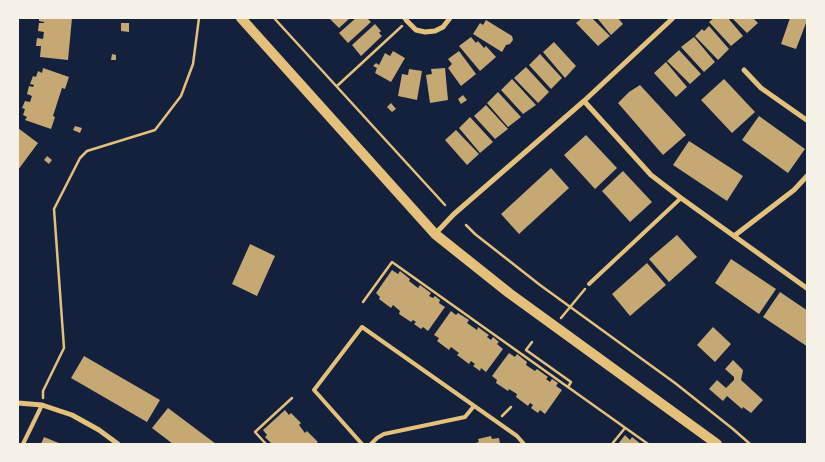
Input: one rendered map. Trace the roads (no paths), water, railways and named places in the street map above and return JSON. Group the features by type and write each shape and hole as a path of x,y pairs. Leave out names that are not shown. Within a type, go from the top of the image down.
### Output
{"main road":[{"path":"241,18 435,234 508,293 718,444"}],"street":[{"path":"406,19 416,30 424,32 436,31 443,27 450,18"},
{"path":"435,234 454,214 584,100 673,18"},
{"path":"744,70 761,88 808,121"},
{"path":"584,100 651,175 808,289"},
{"path":"734,236 794,190 808,175"},
{"path":"18,403 42,405 72,415 99,430 118,444"}],"lane":[{"path":"589,284 681,198"},
{"path":"362,444 314,390 362,327 517,436 524,444"},
{"path":"23,444 42,405"},
{"path":"371,444 384,434 465,417 474,406"}]}
